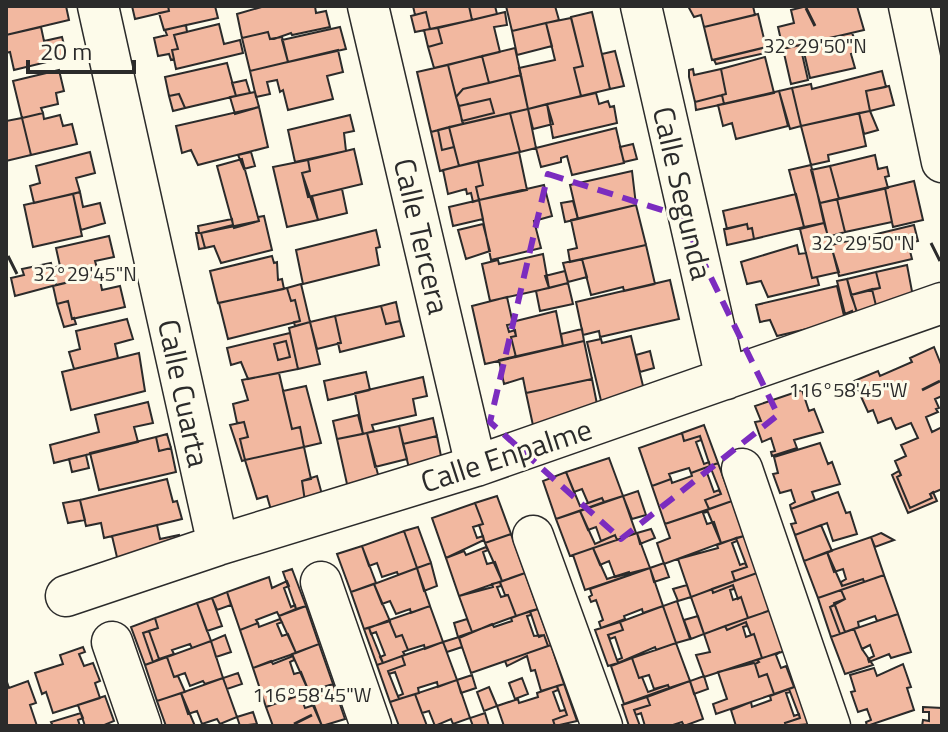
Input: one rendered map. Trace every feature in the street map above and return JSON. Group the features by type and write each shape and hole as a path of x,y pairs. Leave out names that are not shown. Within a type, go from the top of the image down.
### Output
{"street":[{"name":"Calle Cuarta","path":"98,6 218,545"},
{"name":"Calle Tercera","path":"368,6 476,466"},
{"name":"Calle Segunda","path":"641,6 726,379"},
{"path":"909,6 942,162"},
{"name":"Calle Enpalme","path":"66,596 218,545 476,466 942,303"},
{"path":"742,469 830,726"},
{"path":"533,536 602,726"},
{"path":"321,582 371,726"},
{"path":"112,642 141,726"}],"highlighted area":[{"path":"548,174 681,216 778,415 621,539 490,422"}],"building":[{"path":"6,6 66,6 69,20 6,35"},
{"path":"132,6 168,6 169,11 135,19"},
{"path":"168,6 215,6 218,18 164,30 159,13 169,11"},
{"path":"265,6 315,6 316,13 326,11 330,27 274,39 270,39 268,32 242,38 237,14"},
{"path":"413,6 469,6 472,20 430,29 426,12 415,15"},
{"path":"469,6 495,6 497,14 472,20"},
{"path":"506,6 555,6 559,20 512,31"},
{"path":"688,6 753,6 755,15 704,27 701,15 694,17"},
{"path":"807,6 857,6 864,30 783,49 778,27 794,23 791,10"},
{"path":"426,12 430,29 415,32 411,16"},
{"path":"505,12 507,25 494,27 500,52 434,68 428,47 442,43 438,28"},
{"path":"592,12 610,89 581,96 574,68 583,66 571,17"},
{"path":"758,14 766,47 712,60 704,27"},
{"path":"571,18 583,66 574,68 581,96 528,109 519,68 555,60 546,23"},
{"path":"546,23 552,46 517,55 512,31"},
{"path":"219,24 224,44 240,40 243,53 176,69 172,50 178,49 174,35"},
{"path":"186,25 187,32 174,35 178,49 172,50 174,59 171,60 169,54 158,56 154,38 167,35 165,30"},
{"path":"41,27 44,41 62,37 67,57 14,70 10,52 6,53 6,35"},
{"path":"340,27 346,49 288,62 282,40"},
{"path":"438,28 442,43 428,47 424,30"},
{"path":"268,32 270,39 282,37 288,62 250,71 242,38"},
{"path":"852,33 860,52 851,54 855,68 810,78 802,44"},
{"path":"800,45 808,80 791,84 783,49"},
{"path":"515,48 521,75 489,83 482,56"},
{"path":"763,48 765,53 716,64 714,60"},
{"path":"338,50 343,72 327,76 333,99 288,110 277,80 267,82 270,94 256,97 250,71"},
{"path":"615,51 624,86 610,89 602,54"},
{"path":"482,56 489,83 463,89 456,97 448,65"},
{"path":"765,57 774,93 724,104 722,95 726,94 721,69"},
{"path":"227,63 236,96 185,108 179,94 169,96 165,77"},
{"path":"448,65 463,124 431,132 417,72"},
{"path":"693,69 694,75 721,69 726,94 695,102 689,77 689,70"},
{"path":"59,70 64,91 56,93 58,104 41,108 43,113 22,118 13,81"},
{"path":"882,71 886,87 866,91 870,111 801,126 792,88 811,84 812,89"},
{"path":"521,75 528,109 463,124 462,121 494,113 490,99 459,106 456,97 463,89"},
{"path":"246,80 250,93 236,96 232,83"},
{"path":"889,86 894,105 870,111 866,91"},
{"path":"792,88 801,126 790,129 779,91"},
{"path":"779,91 788,126 736,139 732,123 723,126 718,105"},
{"path":"255,92 259,107 235,114 230,97"},
{"path":"596,93 599,104 608,101 610,107 614,106 617,123 553,138 547,104"},
{"path":"179,94 185,108 173,111 169,96"},
{"path":"722,95 724,104 696,110 695,102"},
{"path":"490,99 494,113 462,121 459,106"},
{"path":"547,104 553,124 533,129 528,109"},
{"path":"259,107 268,147 198,165 191,150 182,153 176,126"},
{"path":"528,109 536,148 520,152 510,113"},
{"path":"870,111 878,130 864,134 859,113"},
{"path":"43,113 44,119 60,115 63,126 72,124 77,144 31,155 22,118"},
{"path":"510,113 520,152 459,166 449,127"},
{"path":"859,113 866,146 828,155 829,161 811,165 801,126"},
{"path":"350,115 354,131 344,133 346,151 295,162 288,130"},
{"path":"22,118 31,155 6,161 6,121"},
{"path":"449,127 454,147 442,150 438,130"},
{"path":"616,128 624,163 572,175 567,156 561,158 561,162 541,167 536,148"},
{"path":"438,130 442,150 454,147 459,166 440,171 431,132"},
{"path":"633,144 637,159 624,162 620,147"},
{"path":"354,149 362,184 308,197 302,173 310,171 308,160"},
{"path":"90,152 95,173 76,178 80,192 34,203 30,186 40,183 36,166"},
{"path":"251,152 255,166 244,169 238,155"},
{"path":"519,152 527,190 479,200 476,187 483,185 478,161"},
{"path":"875,155 878,169 887,167 889,176 885,177 888,188 839,199 830,166"},
{"path":"242,159 259,221 234,228 217,166"},
{"path":"308,160 310,171 302,173 318,220 287,227 273,167"},
{"path":"478,161 483,185 476,187 479,200 473,202 471,193 467,194 466,189 448,194 443,170"},
{"path":"811,165 824,223 804,227 789,170"},
{"path":"830,166 839,199 820,203 811,170"},
{"path":"632,171 636,205 578,219 570,185"},
{"path":"914,181 923,220 893,227 885,188"},
{"path":"544,185 552,216 534,221 541,248 491,260 479,200"},
{"path":"885,188 892,222 845,232 837,199"},
{"path":"342,189 347,213 318,220 312,196"},
{"path":"80,192 83,207 100,203 105,223 81,230 73,194"},
{"path":"73,194 82,236 33,247 24,205"},
{"path":"796,194 804,227 754,239 752,228 748,229 747,224 727,229 723,211"},
{"path":"837,199 845,232 828,237 820,203"},
{"path":"479,200 483,219 453,226 449,207"},
{"path":"573,201 578,219 565,222 561,203"},
{"path":"636,205 646,245 570,262 568,250 577,248 571,220"},
{"path":"264,216 272,250 221,263 214,246 205,248 201,233 259,221 258,217"},
{"path":"232,219 233,225 201,233 205,248 199,249 198,226"},
{"path":"824,223 839,272 812,278 800,229"},
{"path":"483,224 490,251 466,259 458,230"},
{"path":"747,224 748,229 752,228 754,239 727,245 724,229"},
{"path":"914,225 918,241 908,243 912,259 839,276 831,245"},
{"path":"376,230 380,247 376,248 379,265 303,284 296,250"},
{"path":"109,236 114,257 95,261 99,275 56,285 52,268 60,266 56,248"},
{"path":"646,245 655,284 624,291 623,287 591,295 582,259"},
{"path":"797,245 799,254 806,253 812,278 817,277 819,285 768,297 761,281 747,284 741,262"},
{"path":"543,254 549,288 490,301 482,264 498,260 499,264"},
{"path":"272,256 274,263 277,262 278,280 282,279 284,289 218,303 210,271"},
{"path":"582,259 587,277 568,282 563,263"},
{"path":"51,263 56,285 15,296 11,278 24,275 22,269"},
{"path":"907,265 914,302 878,314 872,289 880,288 876,272"},
{"path":"565,271 568,283 549,288 545,276"},
{"path":"876,272 880,288 851,295 847,279"},
{"path":"99,275 102,290 120,286 125,307 72,319 68,301 57,304 53,286"},
{"path":"847,279 857,313 853,315 852,311 845,314 837,281"},
{"path":"670,280 679,319 600,337 599,331 583,335 576,302"},
{"path":"568,283 573,304 540,311 536,291"},
{"path":"301,284 310,322 295,326 294,322 300,321 295,300 291,301 287,288"},
{"path":"837,286 845,320 777,336 770,320 760,322 756,305"},
{"path":"287,288 291,301 295,300 300,321 228,339 219,303"},
{"path":"872,289 878,314 860,320 851,295"},
{"path":"507,297 513,324 507,325 509,332 515,330 516,336 511,337 516,357 485,364 472,306"},
{"path":"68,301 76,324 64,327 57,304"},
{"path":"396,302 400,321 386,324 381,306"},
{"path":"381,306 386,324 400,321 404,336 340,352 335,316"},
{"path":"556,311 563,346 516,357 511,337 516,336 512,322"},
{"path":"335,316 341,343 317,349 310,322"},
{"path":"127,319 133,339 115,344 118,358 74,369 69,352 80,349 76,331"},
{"path":"310,322 320,364 298,369 289,328"},
{"path":"582,329 584,341 563,346 561,334"},
{"path":"290,333 298,369 248,379 241,362 231,365 227,348","holes":["286,341 290,357 278,360 274,344"]},
{"path":"631,336 644,390 602,405 587,342 601,339 602,343"},
{"path":"286,341 290,357 278,360 274,344"},
{"path":"584,341 592,379 526,393 523,378 504,384 499,360"},
{"path":"934,347 942,367 942,396 935,399 938,412 926,417 932,432 942,427 942,489 930,494 932,498 910,508 897,477 901,475 895,461 906,456 901,445 918,438 911,423 896,429 891,418 878,423 873,410 868,412 854,381 878,371 880,376 912,362 910,358"},
{"path":"650,351 654,368 640,372 636,355"},
{"path":"139,353 145,391 71,410 62,372"},
{"path":"366,372 370,390 328,400 324,381"},
{"path":"279,373 292,429 300,427 304,447 245,460 240,439 248,437 244,422 237,423 233,404 248,400 242,380"},
{"path":"423,377 427,396 413,399 416,415 372,425 374,431 363,434 355,393"},
{"path":"592,379 598,409 534,430 526,393"},
{"path":"306,386 321,443 304,447 300,427 292,429 283,391"},
{"path":"802,390 809,411 814,409 823,432 794,440 797,448 772,456 771,452 775,451 771,438 762,442 755,422 761,421 755,406"},
{"path":"148,402 153,423 134,427 138,442 54,463 50,445 99,432 95,415"},
{"path":"358,415 363,434 337,439 333,421"},
{"path":"433,418 437,436 403,444 399,426"},
{"path":"244,422 248,437 240,439 245,460 242,461 230,425"},
{"path":"704,425 718,463 710,466 700,436 684,441 682,433"},
{"path":"399,426 407,459 375,467 367,433"},
{"path":"367,433 380,482 349,493 337,439"},
{"path":"682,433 684,441 700,436 701,440 696,442 704,464 709,462 710,466 691,473 689,468 669,474 671,479 652,486 639,448"},
{"path":"167,434 171,448 159,451 156,437"},
{"path":"437,436 442,461 410,472 403,444"},
{"path":"156,437 159,451 171,448 176,472 99,490 90,453"},
{"path":"820,443 828,464 832,462 840,484 812,492 815,500 791,509 790,505 795,502 791,490 780,493 773,474 778,473 774,457"},
{"path":"304,447 311,479 302,481 306,508 271,510 267,496 257,499 245,460"},
{"path":"86,455 89,468 72,472 69,459"},
{"path":"609,458 623,496 588,503 582,489 574,492 566,472"},
{"path":"718,463 732,501 709,509 705,500 721,494 710,466"},
{"path":"710,466 711,469 706,470 714,492 719,490 721,494 705,500 709,509 665,524 652,486 671,479 672,483"},
{"path":"899,471 901,475 897,477 910,508 932,498 930,494 933,492 937,501 908,513 892,475"},
{"path":"566,472 580,506 602,498 604,502 556,519 543,481"},
{"path":"317,476 324,502 306,508 302,481"},
{"path":"167,479 173,502 177,501 182,519 104,538 101,523 86,526 80,500"},
{"path":"638,491 646,515 632,519 623,496"},
{"path":"838,492 846,513 850,512 857,534 833,541 827,523 795,535 791,524 796,523 791,509"},
{"path":"497,496 511,534 485,543 479,525 483,524 475,503"},
{"path":"623,496 636,533 617,540 615,535 601,541 596,527 588,530 580,511"},
{"path":"80,500 85,520 68,523 63,503"},
{"path":"732,501 744,536 721,543 707,510"},
{"path":"475,503 483,524 473,527 477,538 483,536 484,540 446,558 432,518"},
{"path":"707,510 703,513 707,524 714,522 721,543 664,564 657,543 670,538 665,524"},
{"path":"580,511 595,544 615,535 617,540 570,556 556,519"},
{"path":"157,525 160,539 179,535 184,556 120,570 112,536"},
{"path":"821,525 832,551 804,561 795,535"},
{"path":"418,527 431,563 417,568 404,531"},
{"path":"651,529 655,538 640,544 637,533"},
{"path":"404,531 417,568 382,577 377,563 369,566 362,546"},
{"path":"637,533 650,568 615,577 609,561 600,565 593,548"},
{"path":"881,533 894,540 875,547 871,537"},
{"path":"511,534 525,573 502,581 485,543"},
{"path":"744,536 757,573 735,581 732,572 747,567 736,538"},
{"path":"871,537 884,575 842,586 841,582 846,579 843,569 834,572 827,552"},
{"path":"736,538 737,541 732,543 740,565 745,563 747,567 732,572 735,581 691,597 678,559 718,548 717,545"},
{"path":"362,546 376,583 351,592 337,554"},
{"path":"486,547 488,550 483,552 487,564 495,562 502,581 459,596 446,558 464,551 466,555"},
{"path":"593,548 607,579 629,572 630,575 585,590 573,555"},
{"path":"827,552 842,586 863,579 864,582 818,598 804,561"},
{"path":"431,563 437,586 424,591 417,568"},
{"path":"664,563 669,577 654,582 650,568"},
{"path":"417,568 430,606 411,613 410,609 396,614 390,601 382,604 374,584"},
{"path":"650,568 663,606 643,613 642,609 601,628 599,622 603,620 596,600 591,602 590,589"},
{"path":"292,569 306,606 296,609 283,572"},
{"path":"525,573 538,609 516,616 500,582"},
{"path":"757,573 771,610 748,618 733,585 713,593 712,589"},
{"path":"884,575 898,614 877,621 875,616 858,622 859,627 845,632 834,603 845,599 841,590"},
{"path":"269,577 272,588 287,581 289,586 284,588 291,607 295,605 296,609 279,616 277,612 240,630 227,592"},
{"path":"500,582 501,586 497,587 501,597 508,595 516,616 472,632 459,596 493,587 492,584"},
{"path":"374,584 390,621 364,629 351,592"},
{"path":"687,585 691,597 678,601 673,589"},
{"path":"733,585 734,589 730,590 733,600 741,597 748,618 704,634 691,597"},
{"path":"841,590 845,599 830,607 840,634 831,637 818,598"},
{"path":"227,592 231,605 217,610 212,598"},
{"path":"212,598 222,626 207,631 197,603"},
{"path":"677,601 690,639 676,643 663,606"},
{"path":"197,603 211,641 192,648 190,644 172,650 174,654 159,659 149,631 158,628 155,618"},
{"path":"835,605 845,632 840,634 830,607"},
{"path":"306,606 319,644 296,653 279,616"},
{"path":"430,606 443,642 425,649 424,645 408,650 402,635 396,637 389,620"},
{"path":"663,606 676,643 656,650 655,647 618,663 617,660 622,658 615,637 610,639 608,635 623,630 620,622"},
{"path":"538,609 551,645 548,646 544,635 539,637 530,611"},
{"path":"771,610 785,651 762,658 754,634 751,635 746,622 727,630 725,626"},
{"path":"530,611 531,615 527,616 534,636 544,635 548,646 471,673 459,638 492,624 494,627 512,621 511,618"},
{"path":"898,614 911,652 891,658 889,654 869,662 868,659 874,656 870,645 862,649 854,629"},
{"path":"698,616 704,634 691,639 684,620"},
{"path":"155,618 158,628 143,633 153,662 145,665 131,627"},
{"path":"280,619 282,622 277,624 282,636 288,634 296,653 253,668 240,630"},
{"path":"467,619 472,632 458,637 454,623"},
{"path":"389,620 396,637 402,635 408,650 403,652 405,655 383,663 380,657 385,655 376,632 371,634 369,628"},
{"path":"620,622 623,630 608,635 618,663 608,666 595,630"},
{"path":"746,622 747,626 743,627 746,637 754,634 762,658 704,677 696,655 710,652 704,634 725,626 727,630"},
{"path":"369,628 383,663 377,665 364,629"},
{"path":"854,629 873,665 845,674 831,637"},
{"path":"149,631 159,659 153,662 143,633"},
{"path":"225,635 231,652 216,657 211,641"},
{"path":"459,637 462,647 447,652 443,642"},
{"path":"211,641 223,678 190,686 185,673 174,677 167,657"},
{"path":"443,642 457,680 438,687 437,682 418,688 419,693 399,699 398,696 403,694 395,672 389,674 388,671 405,665 402,656"},
{"path":"676,643 690,681 654,689 649,675 639,678 632,658"},
{"path":"319,644 333,684 309,692 292,654"},
{"path":"551,645 564,684 541,691 527,656 507,666 505,661"},
{"path":"83,647 85,652 79,654 84,666 93,663 100,681 95,683 100,698 53,713 35,673 63,664 60,655"},
{"path":"780,652 776,655 781,668 786,666 794,687 774,694 767,674 759,677 755,664 759,662 757,660"},
{"path":"293,656 294,660 290,662 294,674 301,672 309,692 266,707 253,668"},
{"path":"402,656 405,665 388,671 399,699 390,702 377,665"},
{"path":"167,657 174,677 178,676 185,692 157,701 145,665"},
{"path":"632,658 648,692 668,685 669,688 624,704 611,666"},
{"path":"757,660 759,662 755,664 759,677 767,674 774,694 716,714 713,704 727,699 718,672"},
{"path":"903,664 911,687 907,688 914,710 867,726 866,722 871,720 867,709 858,712 851,692 855,691 850,675 874,668 877,676"},
{"path":"238,673 242,684 227,689 223,678"},
{"path":"472,675 476,688 461,693 457,680"},
{"path":"704,676 708,689 694,694 690,681"},
{"path":"223,678 237,717 220,724 217,719 202,724 197,711 188,714 181,693"},
{"path":"522,678 528,694 515,699 509,683"},
{"path":"6,679 9,688 28,681 36,703 30,705 37,726 6,726"},
{"path":"457,680 470,718 453,724 451,719 435,726 429,711 422,713 415,694"},
{"path":"690,681 703,719 684,726 682,722 670,726 645,726 641,713 636,715 634,710 650,705 647,697"},
{"path":"333,684 345,719 322,726 307,692"},
{"path":"564,684 577,721 555,726 553,720 567,715 557,686"},
{"path":"557,686 558,690 553,692 560,711 565,710 567,715 553,720 555,726 504,726 497,706 538,697 537,693"},
{"path":"797,686 811,724 786,726 785,723 800,718 789,689"},
{"path":"489,687 497,706 484,711 477,692"},
{"path":"789,689 790,692 786,693 794,716 799,714 800,718 785,723 786,726 736,726 731,710 751,702 752,707"},
{"path":"307,692 308,695 301,697 305,708 314,705 322,726 273,726 266,707"},
{"path":"181,693 195,726 166,726 157,701"},
{"path":"415,694 427,726 399,726 390,702"},
{"path":"105,696 114,721 102,726 85,726 78,705"},
{"path":"647,697 650,705 634,710 640,726 629,726 622,705"},
{"path":"923,707 942,708 942,726 922,726 923,720 929,721 929,712 923,712"},
{"path":"253,712 257,724 240,726 237,717"},
{"path":"81,713 83,718 78,720 80,726 53,726 51,722"},
{"path":"485,713 489,726 473,726 470,718"}]}
